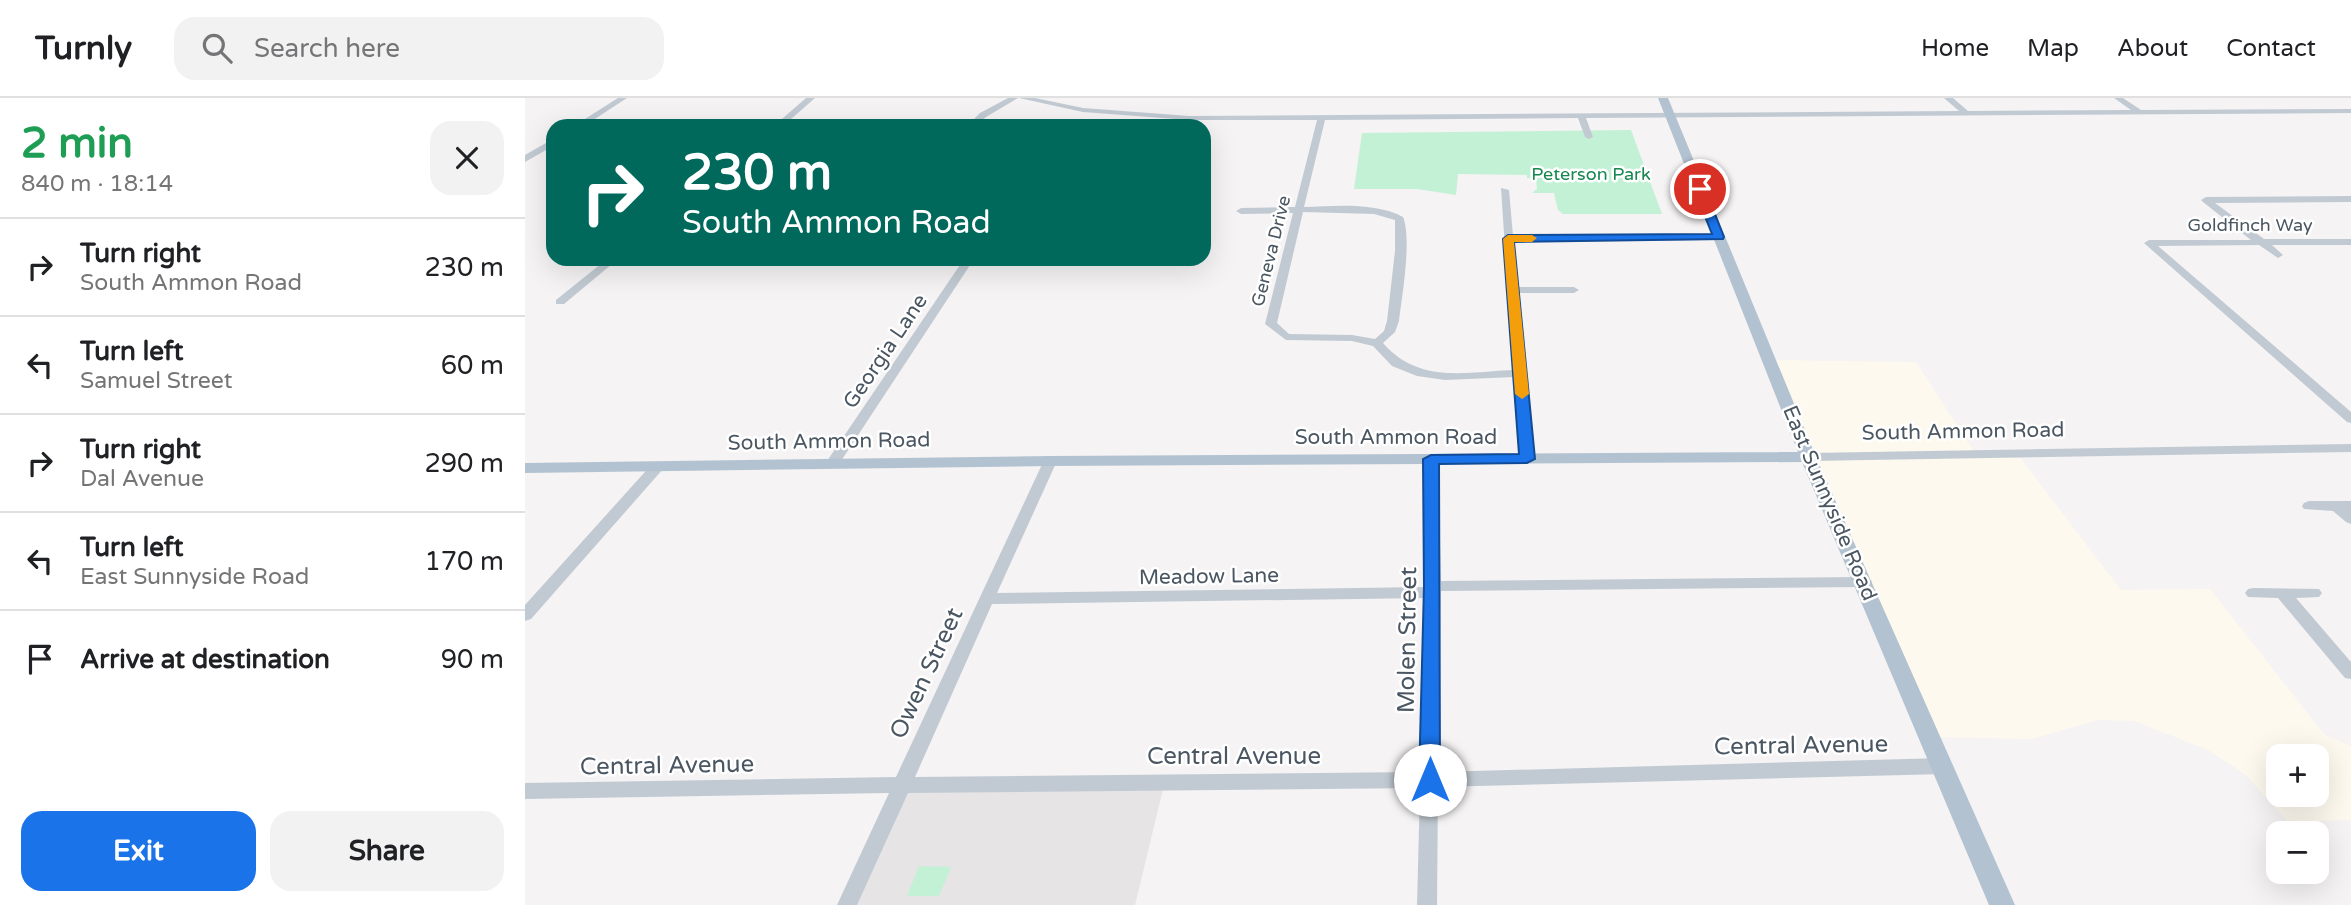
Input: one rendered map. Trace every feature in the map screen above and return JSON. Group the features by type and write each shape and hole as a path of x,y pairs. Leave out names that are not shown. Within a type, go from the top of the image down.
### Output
{"main road":[{"name":"East Sunnyside Road","path":"1663,98 1808,457 2002,905"},
{"name":"South Ammon Road","path":"525,468 1050,461 1808,457"}],"street":[{"path":"589,119 623,98"},
{"path":"786,119 811,98"},
{"path":"979,119 1014,98"},
{"path":"1023,98 1083,110 1161,119"},
{"path":"1948,98 1966,114"},
{"path":"2119,98 2139,113"},
{"path":"1211,121 1321,118 2351,111"},
{"path":"1581,117 1589,137"},
{"name":"Geneva Drive","path":"1321,118 1271,324 1286,337 1352,338 1377,343"},
{"path":"525,159 546,146"},
{"path":"1504,190 1527,459"},
{"path":"2278,255 2206,200 2351,199"},
{"path":"1241,211 1375,210 1390,213 1401,221 1393,321 1389,332 1377,343 1391,359 1405,368 1427,374 1520,373"},
{"path":"1508,239 1719,237"},
{"name":"Goldfinch Way","path":"2351,242 2149,243 2351,419"},
{"path":"560,302 604,266"},
{"name":"Georgia Lane","path":"832,464 964,266"},
{"path":"1513,290 1574,290"},
{"name":"South Ammon Road","path":"1808,457 2351,448"},
{"name":"Molen Street","path":"1427,905 1432,589 1431,459"},
{"name":"Owen Street","path":"847,905 1050,461"},
{"path":"525,615 658,466"},
{"path":"2309,506 2344,506 2351,520"},
{"name":"Meadow Lane","path":"987,599 1864,582"},
{"path":"2253,593 2314,593"},
{"path":"2283,594 2351,673"},
{"name":"Central Avenue","path":"525,792 1165,781 1430,780 1944,766"}],"shaded area":[{"path":"1769,360 1916,362 1975,453 2019,456 2121,590 2210,589 2324,734 2351,746 2351,820 2287,821 2275,807 2329,807 2329,744 2266,744 2266,797 2246,775 2208,750 2134,721 2098,720 2032,739 1931,737"},
{"path":"1165,781 1135,905 847,905 901,787"}],"green space":[{"name":"Peterson Park","path":"1631,130 1662,214 1563,214 1558,210 1554,193 1532,193 1537,189 1536,178 1527,178 1527,175 1458,174 1456,195 1417,189 1354,189 1362,133"},
{"path":"919,866 951,867 939,896 907,896"}],"slow traffic":[{"path":"1522,394 1508,239 1532,238"}],"route":[{"path":"1430,780 1433,586 1431,459 1527,459 1508,239 1719,237 1700,189"}]}
